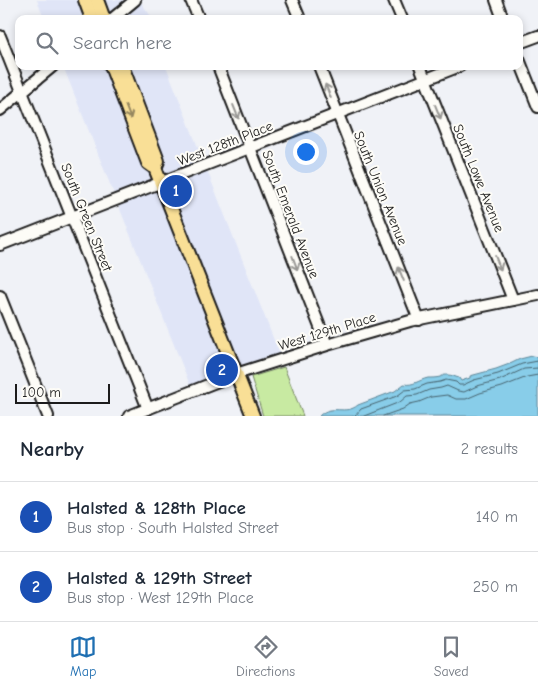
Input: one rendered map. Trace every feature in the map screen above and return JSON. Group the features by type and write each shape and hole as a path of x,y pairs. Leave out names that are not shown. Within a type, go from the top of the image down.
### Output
{"main road":[{"path":"85,0 91,15"},
{"path":"97,0 103,15"},
{"path":"113,70 148,163 156,168"},
{"path":"124,70 158,161 156,168 161,182 253,416"}],"street":[{"path":"117,15 136,0"},
{"path":"192,0 198,15"},
{"path":"292,0 298,15"},
{"path":"394,0 400,15"},
{"path":"496,0 502,15"},
{"name":"South Green Street","path":"0,36 148,409"},
{"path":"523,42 538,36"},
{"path":"0,110 48,70"},
{"name":"South Emerald Avenue","path":"220,70 327,345"},
{"name":"South Union Avenue","path":"320,70 419,320"},
{"name":"South Lowe Avenue","path":"422,70 513,300"},
{"name":"West 128th Place","path":"0,245 450,70"},
{"path":"523,70 538,107"},
{"name":"West 129th Place","path":"129,416 236,374 327,345 419,320 538,295"},
{"path":"0,296 48,416"}],"shaded area":[{"path":"37,0 140,0 150,15 43,15"},
{"path":"65,70 168,70 281,358 192,390"}],"green space":[{"path":"284,367 303,416 263,416 251,377"}],"water":[{"path":"532,356 538,357 538,416 319,416 329,410 348,410 395,391 404,384 445,375 459,378 461,381 470,378 470,376"}],"place":[{"name":"Halsted & 128th Place","path":"176,191"},
{"name":"Halsted & 129th Street","path":"222,370"}]}
